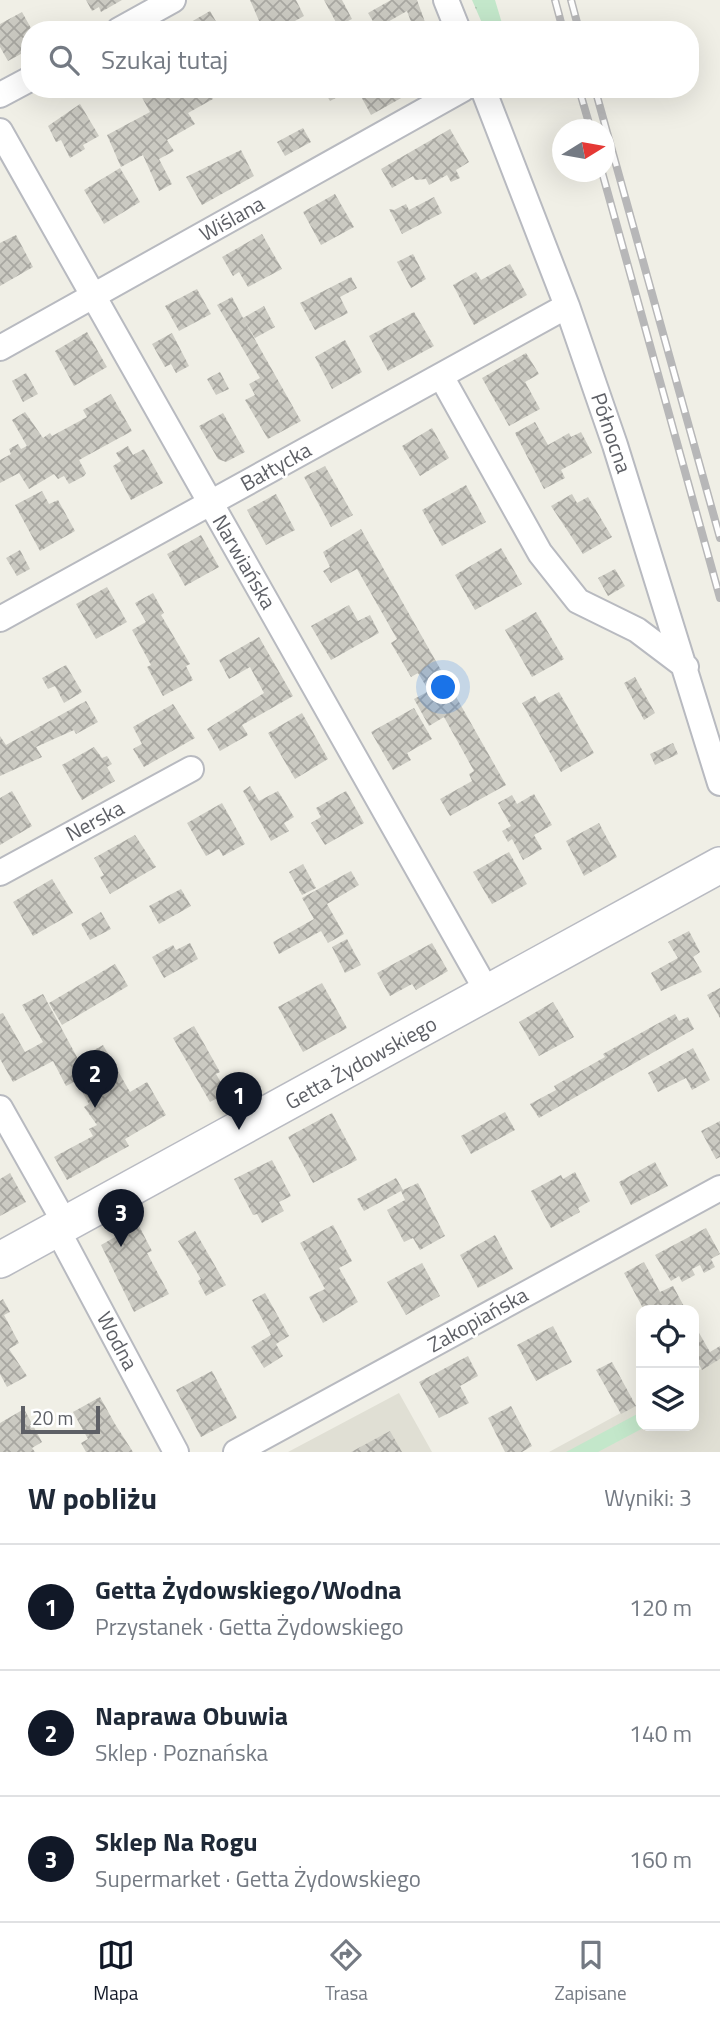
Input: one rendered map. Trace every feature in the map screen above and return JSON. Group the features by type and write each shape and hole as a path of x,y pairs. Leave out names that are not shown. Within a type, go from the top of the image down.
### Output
{"street":[{"path":"135,21 173,0"},
{"path":"446,0 454,21"},
{"path":"0,95 21,84"},
{"name":"Wiślana","path":"0,348 447,98"},
{"name":"Północna","path":"486,98 567,306 685,667 720,783"},
{"name":"Narwiańska","path":"0,131 488,993"},
{"name":"Bałtycka","path":"0,619 567,306"},
{"path":"441,376 540,553 578,601 636,630 685,667"},
{"name":"Nerska","path":"0,873 191,769"},
{"name":"Getta Żydowskiego","path":"0,1260 720,865"},
{"name":"Wodna","path":"0,1108 176,1452"},
{"name":"Zakopiańska","path":"236,1452 720,1188"}],"shaded area":[{"path":"720,1359 720,1452 549,1452 636,1405 636,1431 699,1431 699,1370"},
{"path":"399,1393 432,1452 288,1452"}],"green space":[{"path":"472,0 495,0 501,21 481,21"},
{"path":"636,1415 638,1431 598,1452 566,1452"}],"building":[{"path":"86,0 122,0 101,12 99,7 92,11"},
{"path":"250,0 296,0 304,16 295,21 259,21"},
{"path":"324,0 342,0 352,19 335,21"},
{"path":"391,0 417,0 425,21 411,21 407,11 389,21 373,21 368,13"},
{"path":"210,11 216,21 193,21"},
{"path":"22,12 27,21 21,21 21,54 8,61 0,47 0,24"},
{"path":"142,98 213,99 188,113 195,124 167,140 174,151 159,159 172,184 159,191 143,155 121,167 107,135 150,112"},
{"path":"362,98 401,98 371,115"},
{"path":"80,104 99,136 83,145 85,149 70,158 61,140 56,142 48,126"},
{"path":"303,128 311,142 285,156 277,142"},
{"path":"450,129 469,162 456,170 460,178 451,182 447,175 429,185 426,179 415,180 413,176 392,188 381,169"},
{"path":"241,150 254,176 202,205 186,177"},
{"path":"120,168 140,202 104,224 84,190"},
{"path":"335,194 354,227 321,245 303,212"},
{"path":"434,197 442,213 402,234 389,209 394,210 406,204 409,210"},
{"path":"262,234 282,269 248,287 239,272 233,276 222,257"},
{"path":"16,235 33,267 0,286 0,243"},
{"path":"413,254 426,279 411,288 397,262"},
{"path":"510,264 527,295 474,325 453,285 476,272 481,280"},
{"path":"351,277 357,288 340,297 348,313 315,330 300,303"},
{"path":"197,289 211,314 179,331 165,306"},
{"path":"232,297 243,318 264,306 275,327 255,338 244,320 301,421 268,439 245,400 255,395 249,384 260,378 217,305"},
{"path":"414,312 434,346 388,371 369,336"},
{"path":"87,332 107,367 74,386 55,351"},
{"path":"172,333 189,366 176,373 171,364 165,367 152,344"},
{"path":"345,340 362,372 332,389 315,357"},
{"path":"526,353 539,374 525,382 540,409 509,426 482,378"},
{"path":"220,372 229,389 216,395 207,379"},
{"path":"26,373 38,394 23,402 12,381"},
{"path":"111,394 132,431 79,460 86,473 84,476 69,484 64,476 58,479 54,474 29,489 19,473 0,483 0,460 11,454 9,449 18,444 21,449 27,446 12,420 25,412 43,438 50,433 52,436 87,417 83,410"},
{"path":"223,413 245,452 226,462 218,459 199,426"},
{"path":"535,422 548,445 569,433 571,437 581,432 592,453 561,470 565,478 544,489 515,433"},
{"path":"432,428 449,458 420,476 402,446"},
{"path":"128,446 133,455 144,449 163,483 131,500 113,466 121,461 116,453"},
{"path":"325,466 353,515 331,527 304,477"},
{"path":"466,485 486,522 442,546 422,510"},
{"path":"42,491 49,504 58,500 75,531 40,551 15,505"},
{"path":"276,494 295,530 266,545 247,510"},
{"path":"572,494 577,503 588,497 612,537 583,554 551,506"},
{"path":"361,529 506,785 450,816 440,799 472,781 469,774 474,771 444,717 429,726 414,699 429,691 418,673 411,677 391,643 397,639 357,569 331,583 323,571 330,567 323,552"},
{"path":"201,535 219,567 185,586 167,554"},
{"path":"501,548 522,584 475,610 455,575"},
{"path":"20,550 30,569 17,576 6,558"},
{"path":"615,569 625,586 608,596 598,578"},
{"path":"107,587 127,622 96,639 76,604"},
{"path":"153,593 164,613 161,615 190,664 186,666 193,680 163,696 147,667 151,665 132,630 146,622 135,603"},
{"path":"349,605 358,621 370,615 379,633 331,660 311,626"},
{"path":"536,612 564,659 532,677 505,630"},
{"path":"259,637 293,696 242,725 248,735 220,751 207,729 264,693 250,667 229,679 219,660"},
{"path":"66,665 82,692 64,703 55,686 48,689 42,678"},
{"path":"635,677 655,713 644,720 624,683"},
{"path":"559,692 594,753 561,772 522,703 535,696 539,703"},
{"path":"86,701 98,722 76,734 74,730 36,747 42,757 0,776 0,736 6,745"},
{"path":"173,704 195,738 144,767 133,749 142,744 133,727"},
{"path":"414,708 432,739 407,753 411,760 393,770 371,732"},
{"path":"302,713 328,759 295,779 268,733"},
{"path":"673,743 678,754 655,765 650,754"},
{"path":"94,747 102,758 107,756 112,764 107,767 115,781 82,800 62,765"},
{"path":"250,786 259,801 278,791 294,817 284,823 289,831 271,841 243,791"},
{"path":"12,791 32,826 0,845 0,798"},
{"path":"346,791 364,823 325,845 311,823 321,817 316,808"},
{"path":"534,794 552,825 534,835 542,849 523,860 512,839 508,842 502,831 511,826 498,803 512,795 517,804"},
{"path":"222,803 245,844 223,856 219,849 206,856 187,823"},
{"path":"599,823 617,857 584,876 566,841"},
{"path":"135,835 156,867 110,894 100,877 104,875 94,858"},
{"path":"509,852 527,884 492,904 473,872"},
{"path":"303,864 316,888 302,895 289,872"},
{"path":"351,871 359,885 327,904 344,934 328,943 321,931 279,954 273,942 314,919 302,898"},
{"path":"52,879 73,913 33,936 13,902"},
{"path":"181,889 191,906 159,924 149,906"},
{"path":"101,912 111,929 90,940 81,924"},
{"path":"689,931 700,952 693,957 702,972 661,991 651,973 678,958 668,942"},
{"path":"347,939 361,965 345,973 332,947"},
{"path":"190,943 198,959 164,978 152,957 173,945 176,950"},
{"path":"432,943 448,971 416,990 412,984 390,996 377,973"},
{"path":"115,964 128,986 62,1025 49,1003"},
{"path":"322,983 347,1028 303,1052 278,1007"},
{"path":"720,988 720,1018 707,995"},
{"path":"43,994 78,1059 103,1045 130,1092 147,1082 166,1115 125,1139 129,1146 67,1180 54,1157 93,1136 89,1129 97,1125 84,1107 89,1104 76,1081 66,1086 53,1061 13,1082 0,1059 0,1014 3,1013 25,1052 43,1042 22,1005"},
{"path":"553,1002 574,1037 539,1056 519,1022"},
{"path":"675,1014 679,1021 688,1017 694,1029 539,1118 530,1104 556,1090 554,1086 605,1057 603,1054"},
{"path":"194,1026 220,1072 216,1074 227,1093 210,1102 173,1038"},
{"path":"693,1048 710,1080 692,1090 686,1078 658,1092 648,1073"},
{"path":"505,1112 515,1130 471,1154 461,1136"},
{"path":"332,1113 357,1160 313,1183 288,1137"},
{"path":"720,1121 720,1157 716,1159 701,1131"},
{"path":"272,1160 291,1196 279,1202 284,1211 262,1223 257,1214 253,1215 234,1179"},
{"path":"655,1162 668,1186 631,1205 619,1182"},
{"path":"575,1172 590,1201 578,1208 580,1212 551,1228 531,1191 561,1175 563,1179"},
{"path":"10,1173 26,1202 0,1216 0,1179"},
{"path":"396,1178 403,1190 418,1183 445,1236 420,1250 413,1238 404,1242 387,1210 405,1200 401,1191 364,1211 357,1199"},
{"path":"138,1224 152,1251 147,1253 169,1294 134,1312 101,1245"},
{"path":"333,1225 352,1261 339,1268 358,1302 323,1323 309,1297 325,1289 300,1243"},
{"path":"706,1228 720,1254 711,1259 715,1267 704,1273 700,1265 692,1269 695,1275 682,1282 679,1276 671,1281 655,1255"},
{"path":"195,1231 226,1285 206,1296 198,1281 201,1279 178,1241"},
{"path":"495,1235 513,1269 478,1288 460,1255"},
{"path":"644,1262 660,1292 673,1286 683,1305 641,1305 624,1273"},
{"path":"422,1263 440,1296 406,1315 387,1282"},
{"path":"265,1293 289,1336 276,1344 283,1356 264,1368 251,1347 271,1335 252,1300"},
{"path":"3,1299 10,1312 4,1315 19,1343 9,1349 27,1376 7,1387 0,1374 0,1301"},
{"path":"553,1326 572,1362 536,1381 517,1345"},
{"path":"699,1333 710,1352 720,1346 720,1359 702,1370 699,1364"},
{"path":"468,1356 478,1376 460,1386 469,1403 439,1418 419,1382"},
{"path":"612,1362 636,1406 621,1414 596,1370"},
{"path":"212,1371 237,1418 201,1437 176,1390"},
{"path":"100,1397 133,1452 86,1452 81,1443 88,1439 73,1412"},
{"path":"511,1406 532,1446 522,1452 505,1452 488,1418"},
{"path":"24,1409 42,1442 32,1448 35,1452 0,1452 0,1423"},
{"path":"390,1431 402,1452 351,1452"}],"railway":[{"path":"555,0 561,21"},
{"path":"571,0 577,21"},
{"path":"582,98 588,119"},
{"path":"598,98 720,538"},
{"path":"605,182 720,598"}],"place":[{"name":"Naprawa Obuwia","path":"95,1108"},
{"name":"Getta Żydowskiego/Wodna","path":"239,1130"},
{"name":"Sklep Na Rogu","path":"121,1247"}]}
